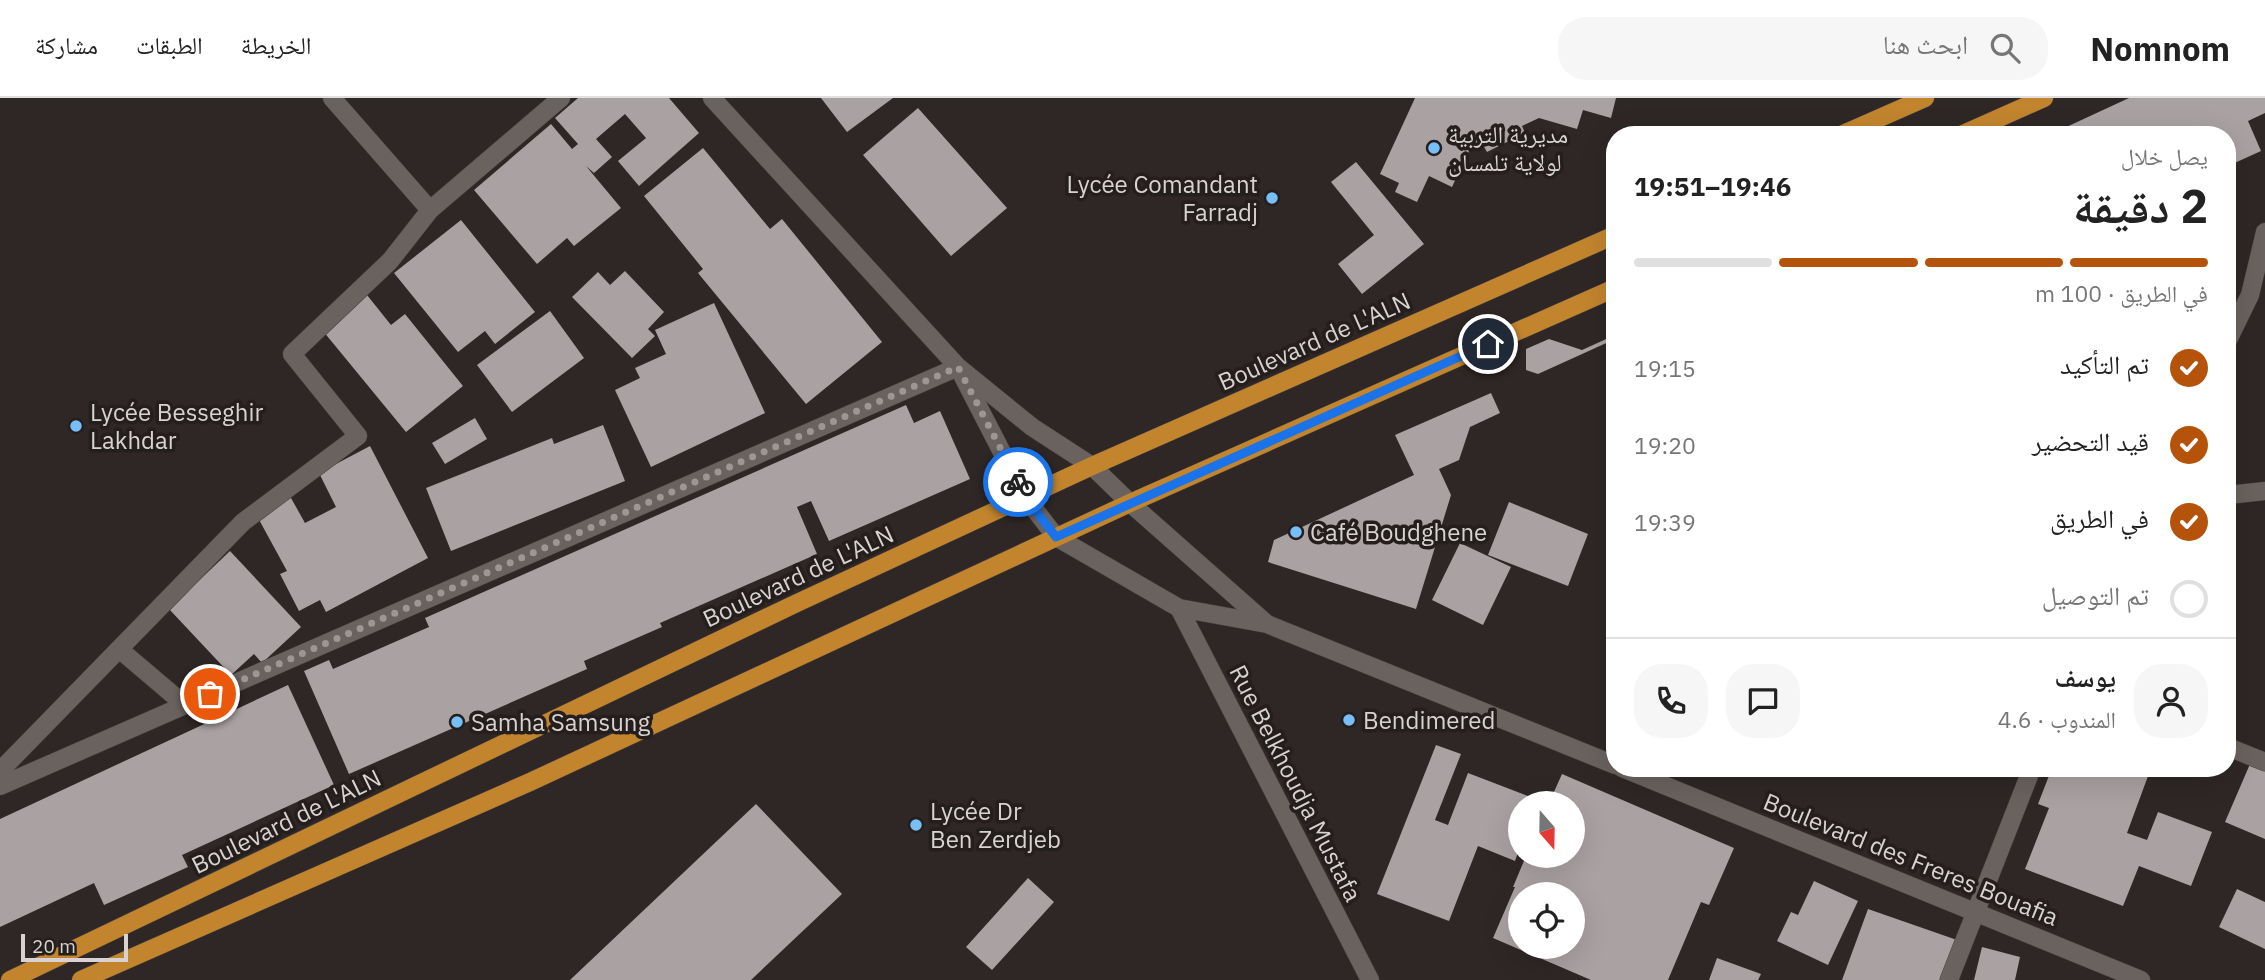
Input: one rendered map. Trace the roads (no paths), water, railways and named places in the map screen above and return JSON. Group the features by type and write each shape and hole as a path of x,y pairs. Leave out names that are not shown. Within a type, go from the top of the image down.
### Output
{"main road":[{"path":"1862,126 1924,98"},
{"path":"1981,126 2044,98"},
{"name":"Boulevard de L'ALN","path":"10,980 797,603 1025,497 1606,239"},
{"path":"81,980 530,782 1130,503 1606,292"}],"street":[{"path":"332,98 430,210"},
{"path":"0,771 243,522 358,436 292,354 390,261 430,210 561,98"},
{"path":"712,98 958,367 1032,427 1092,466 1267,624"},
{"path":"2236,324 2250,295 2265,232"},
{"path":"958,367 1025,497 1056,537 1179,608 1267,624 1606,761"},
{"path":"0,786 958,367"},
{"path":"2236,494 2265,491"},
{"name":"Rue Belkhoudja Mustafa","path":"1179,608 1370,980"},
{"path":"119,649 185,705"},
{"path":"2236,750 2265,762"},
{"name":"Boulevard des Freres Bouafia","path":"1644,777 2141,980"},
{"path":"1949,980 2028,777"}],"place":[{"name":"مديرية التربية لولاية تلمسان","path":"1434,148"},
{"name":"Lycée Comandant Farradj","path":"1272,198"},
{"name":"Lycée Besseghir Lakhdar","path":"76,426"},
{"name":"Café Boudghene","path":"1296,532"},
{"name":"Bendimered","path":"1349,720"},
{"name":"Samha Samsung","path":"457,722"},
{"name":"Lycée Dr Ben Zerdjeb","path":"916,825"}]}
